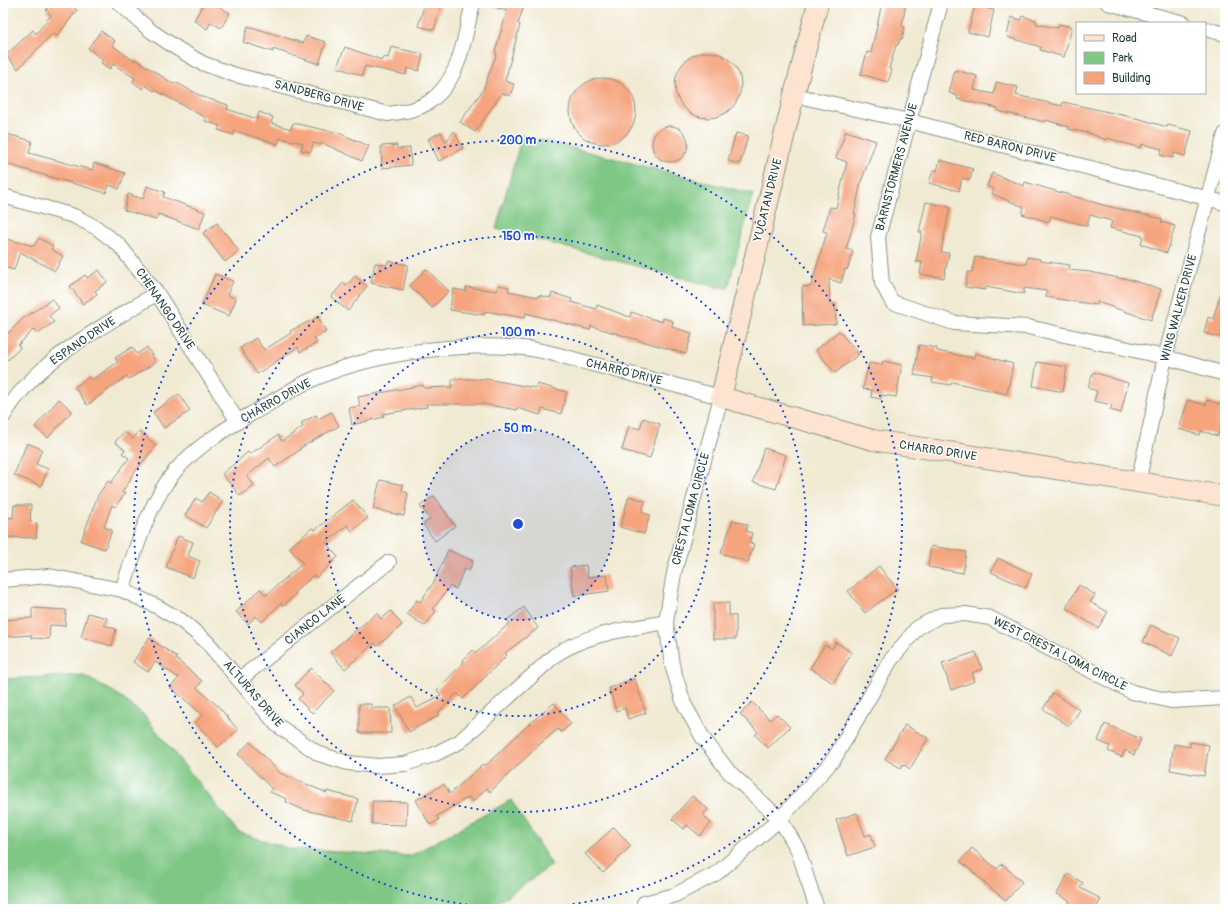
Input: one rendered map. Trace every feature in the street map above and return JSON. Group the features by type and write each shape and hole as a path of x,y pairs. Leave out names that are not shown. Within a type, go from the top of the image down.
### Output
{"street":[{"name":"SANDBERG DRIVE","path":"119,3 151,31 202,63 232,74 388,114 409,110 428,102 443,90 456,71 473,3"},
{"name":"YUCATAN DRIVE","path":"720,397 818,3"},
{"name":"BARNSTORMERS AVENUE","path":"941,3 878,237 882,283 892,302 954,322 1028,327 1166,357 1225,374"},
{"path":"1108,3 1180,22"},
{"path":"1206,28 1225,34"},
{"name":"RED BARON DRIVE","path":"794,95 909,121 1225,203"},
{"name":"WING WALKER DRIVE","path":"1138,483 1166,357 1225,134"},
{"name":"CHENANGO DRIVE","path":"3,196 74,216 97,228 119,245 157,293 238,422"},
{"name":"ESPANO DRIVE","path":"3,417 27,383 54,358 157,293"},
{"name":"CHARRO DRIVE","path":"122,590 145,526 158,497 176,470 199,449 238,422 307,382 350,366 448,347 512,346 549,353 720,397 873,440 1225,496"},
{"name":"CRESTA LOMA CIRCLE","path":"720,397 674,573 666,622 674,672 684,704 703,738 729,772 780,819 798,850 817,909"},
{"name":"CIANCO LANE","path":"240,679 389,562"},
{"name":"ALTURAS DRIVE","path":"3,580 49,576 122,590 156,606 182,621 207,642 240,679 277,725 299,742 319,754 348,763 378,766 405,764 433,755 459,742 555,655 574,643 596,635 666,622"},
{"name":"WEST CRESTA LOMA CIRCLE","path":"644,903 675,895 716,873 780,819 834,760 890,661 917,628 941,615 965,614 990,618 1132,692 1171,701 1225,698"}],"green space":[{"path":"522,135 753,194 728,288 716,287 496,229"},
{"path":"82,675 114,692 143,714 238,832 291,849 410,856 511,800 552,865 488,909 3,909 3,679"}],"building":[{"path":"52,3 68,3 77,10 57,36 53,33 18,69 6,55 33,30 36,34 51,15 46,10"},
{"path":"204,3 213,3 230,13 221,28 211,22 207,29 194,20"},
{"path":"425,3 442,3 434,30 418,26"},
{"path":"489,3 525,3 518,24 520,25 505,81 514,84 510,96 502,93 475,132 460,122 483,90 497,53 495,52 507,11 489,5"},
{"path":"882,3 906,3 902,26 905,27 902,39 900,39 898,45 896,45 889,69 892,70 888,82 861,74 867,52 871,53"},
{"path":"975,6 994,10 988,37 968,32"},
{"path":"1023,16 1037,21 1036,24 1058,28 1059,24 1072,27 1064,57 1040,50 1041,47 1007,37 1011,17 1021,20"},
{"path":"248,26 303,43 306,36 326,42 319,64 273,49 273,52 243,42"},
{"path":"101,31 115,41 112,45 134,61 135,59 174,84 175,82 203,97 228,105 227,109 257,119 259,112 273,117 271,123 291,129 293,123 339,133 369,146 362,161 322,143 321,145 313,143 311,152 301,150 303,143 280,138 278,144 235,131 234,135 218,130 220,126 205,121 206,118 155,90 154,91 145,85 143,89 133,82 135,78 113,64 110,69 101,63 103,60 88,48"},
{"path":"345,47 382,60 383,57 388,58 391,47 423,54 419,71 407,68 406,75 365,66 362,76 337,67"},
{"path":"708,52 720,55 731,62 738,73 741,85 738,97 731,108 720,115 708,118 696,115 685,108 678,97 675,85 678,73 685,62 696,55"},
{"path":"955,70 977,76 974,90 994,94 996,82 1018,87 1016,95 1062,106 1063,102 1140,119 1167,127 1168,125 1192,131 1185,156 1174,153 1173,158 1160,155 1162,149 1142,144 1141,148 1107,138 1106,140 1089,133 1068,129 1069,127 1046,120 1045,122 998,111 998,108 957,99 958,96 949,93"},
{"path":"603,78 615,81 626,88 633,99 636,111 633,123 626,134 615,141 603,144 591,141 580,134 573,123 570,111 573,99 580,88 591,81"},
{"path":"673,126 683,131 687,137 687,151 683,157 677,161 667,162 657,157 653,151 652,141 657,131 663,127"},
{"path":"454,131 463,148 439,161 428,139 441,132 446,142"},
{"path":"846,131 876,141 861,182 854,214 856,214 846,249 853,251 841,283 829,279 830,304 835,304 836,324 803,326 802,287 811,286 827,232 823,231 830,207 836,208 847,162 836,158"},
{"path":"3,133 32,141 29,153 92,170 94,163 125,173 119,189 109,185 106,193 3,163"},
{"path":"736,133 748,136 740,164 728,161"},
{"path":"397,145 397,149 410,148 411,165 382,168 381,146"},
{"path":"940,160 973,169 970,180 962,178 959,191 929,183 933,170 937,171"},
{"path":"992,173 1024,186 1025,182 1103,205 1162,219 1161,222 1175,226 1167,253 1141,244 1143,236 1110,228 1112,221 1090,215 1087,226 1051,216 1049,222 1022,214 1024,207 992,194 994,189 987,186"},
{"path":"147,186 165,192 163,197 205,212 199,229 158,214 156,220 124,210 128,194 143,199"},
{"path":"926,202 950,207 941,252 949,253 944,278 920,274 922,262 916,262 922,232 919,232"},
{"path":"217,223 239,251 225,262 203,233"},
{"path":"3,238 34,246 39,238 53,246 51,249 63,256 55,271 20,252 14,270 3,267"},
{"path":"975,257 1026,264 1027,257 1040,259 1040,261 1070,265 1069,270 1124,278 1161,289 1151,320 1097,302 1097,305 1046,297 1047,291 1024,288 1024,294 986,287 985,290 965,287 968,272 972,272"},
{"path":"388,261 408,265 403,290 371,283 375,263 387,265"},
{"path":"426,269 449,291 432,308 410,286"},
{"path":"99,270 107,282 95,291 97,294 83,304 70,286 85,275 87,278"},
{"path":"215,274 233,281 227,295 236,299 229,316 202,305"},
{"path":"355,276 367,286 348,311 331,297 343,283 346,286"},
{"path":"498,285 509,287 508,291 538,297 539,295 550,298 552,293 572,299 571,302 596,309 597,305 630,317 631,312 662,322 663,318 673,321 672,327 692,333 686,354 591,326 590,330 526,313 525,318 485,311 484,315 450,310 453,289 466,291 466,287 497,291"},
{"path":"1222,288 1225,288 1225,332 1223,338 1204,333 1208,317 1213,319"},
{"path":"52,299 59,308 49,316 54,322 38,334 34,329 18,345 20,348 8,360 3,354 3,328 8,333 24,318"},
{"path":"318,317 326,332 314,338 317,343 300,352 298,347 257,374 240,348 256,338 264,350 291,333 290,331"},
{"path":"839,331 859,354 835,373 816,350"},
{"path":"919,345 937,348 937,351 974,358 975,353 1013,364 1007,394 952,382 951,385 932,382 933,378 914,375"},
{"path":"132,347 137,354 147,347 156,362 129,379 127,376 87,405 75,387 89,377 92,380 118,362 115,358"},
{"path":"883,361 902,365 896,397 882,395 881,399 871,397 872,390 863,389 869,363 882,365"},
{"path":"1037,362 1067,367 1063,392 1033,386"},
{"path":"1093,372 1128,383 1121,413 1110,410 1112,405 1094,401 1097,391 1088,388"},
{"path":"452,379 486,379 536,388 537,384 567,392 561,414 542,409 540,415 517,408 517,410 483,404 426,404 427,407 383,414 384,417 352,425 349,408 360,406 358,397 423,385 424,388 452,387"},
{"path":"179,394 190,411 164,428 153,412"},
{"path":"59,399 72,411 48,438 35,427"},
{"path":"1188,400 1206,405 1207,400 1225,406 1225,413 1218,436 1201,431 1199,435 1179,429"},
{"path":"332,412 339,426 300,448 301,449 275,467 269,458 247,476 254,485 240,496 222,474 248,452 250,454 278,435 282,441 303,427 301,423 316,415 318,419"},
{"path":"643,418 660,424 650,458 622,450 629,426 640,429"},
{"path":"139,431 156,445 130,478 131,479 122,492 125,494 115,507 112,505 104,527 112,530 105,549 81,541 98,495 108,481 111,483 129,458 122,453 125,450 115,442 124,432 133,439"},
{"path":"27,443 42,449 36,464 48,469 41,486 14,475"},
{"path":"764,448 786,455 776,489 753,482"},
{"path":"380,480 403,485 402,491 408,493 404,516 373,509"},
{"path":"209,492 223,501 206,528 185,515 196,498 202,502"},
{"path":"434,496 455,526 435,541 423,524 430,519 420,506"},
{"path":"629,496 645,501 642,512 650,515 644,534 620,527"},
{"path":"353,500 368,518 352,531 347,525 326,543 338,557 316,578 314,575 295,592 296,594 283,606 281,603 262,622 256,616 248,624 236,612 260,589 266,595 303,563 289,548 312,528 315,530"},
{"path":"14,505 31,505 30,522 37,523 36,538 5,537 6,517 13,518"},
{"path":"733,520 748,525 746,531 752,533 749,543 754,544 748,562 721,553"},
{"path":"178,536 193,542 188,556 200,561 193,578 166,567"},
{"path":"931,546 966,552 963,573 928,567"},
{"path":"448,550 473,561 469,571 464,569 456,589 450,586 433,609 436,611 425,626 407,614 417,600 420,602 434,582"},
{"path":"998,558 1032,574 1026,588 991,572"},
{"path":"586,565 588,577 607,575 609,591 574,596 570,567"},
{"path":"879,566 897,589 865,613 848,591"},
{"path":"1079,585 1095,595 1090,602 1108,612 1098,628 1066,608"},
{"path":"713,603 729,603 729,615 736,616 736,639 713,639"},
{"path":"524,607 538,628 505,653 507,655 463,699 457,693 438,713 439,715 409,732 395,706 411,697 417,708 441,695 437,690 464,662 463,660 473,650 476,653 510,623 507,620"},
{"path":"32,608 66,610 65,626 50,625 49,639 31,638 31,635 3,637 3,620 32,618"},
{"path":"391,611 402,625 377,646 374,643 345,669 330,652 377,613 381,619"},
{"path":"88,613 107,618 104,625 116,629 112,646 81,637"},
{"path":"1151,625 1180,638 1172,656 1143,642"},
{"path":"149,638 177,657 176,659 202,681 197,688 218,706 238,730 218,747 195,722 203,715 170,687 179,678 155,662 148,672 133,662"},
{"path":"836,642 852,653 833,683 810,668 825,645 832,649"},
{"path":"976,652 982,669 972,673 975,681 951,690 942,663"},
{"path":"311,668 334,691 312,713 298,699 303,694 295,685"},
{"path":"635,679 646,713 628,719 625,708 616,711 609,688"},
{"path":"1053,693 1080,710 1069,726 1043,709"},
{"path":"752,702 770,720 777,714 790,727 768,748 755,735 758,732 740,714"},
{"path":"554,703 571,724 561,732 558,729 540,744 490,792 487,788 472,802 469,797 437,816 439,820 430,825 416,800 444,784 450,794 483,764 485,766 528,725"},
{"path":"359,704 371,704 371,708 390,708 391,733 359,733"},
{"path":"1105,724 1141,739 1134,755 1125,750 1122,757 1108,751 1110,746 1098,741"},
{"path":"905,725 928,738 910,769 903,764 901,768 885,759"},
{"path":"250,742 280,773 327,793 327,791 358,799 353,821 304,810 286,802 287,799 270,792 272,789 238,754"},
{"path":"1190,742 1209,745 1204,776 1170,770 1174,744 1190,747"},
{"path":"692,796 708,809 703,815 711,823 700,836 687,825 684,829 672,819"},
{"path":"372,801 407,802 406,825 372,824"},
{"path":"857,813 865,836 871,834 875,847 848,856 836,820"},
{"path":"614,827 631,846 603,873 585,854"},
{"path":"972,848 997,869 1002,864 1022,882 1006,901 960,861"},
{"path":"1068,874 1083,883 1080,888 1101,899 1096,909 1066,909 1070,901 1057,894"}]}
